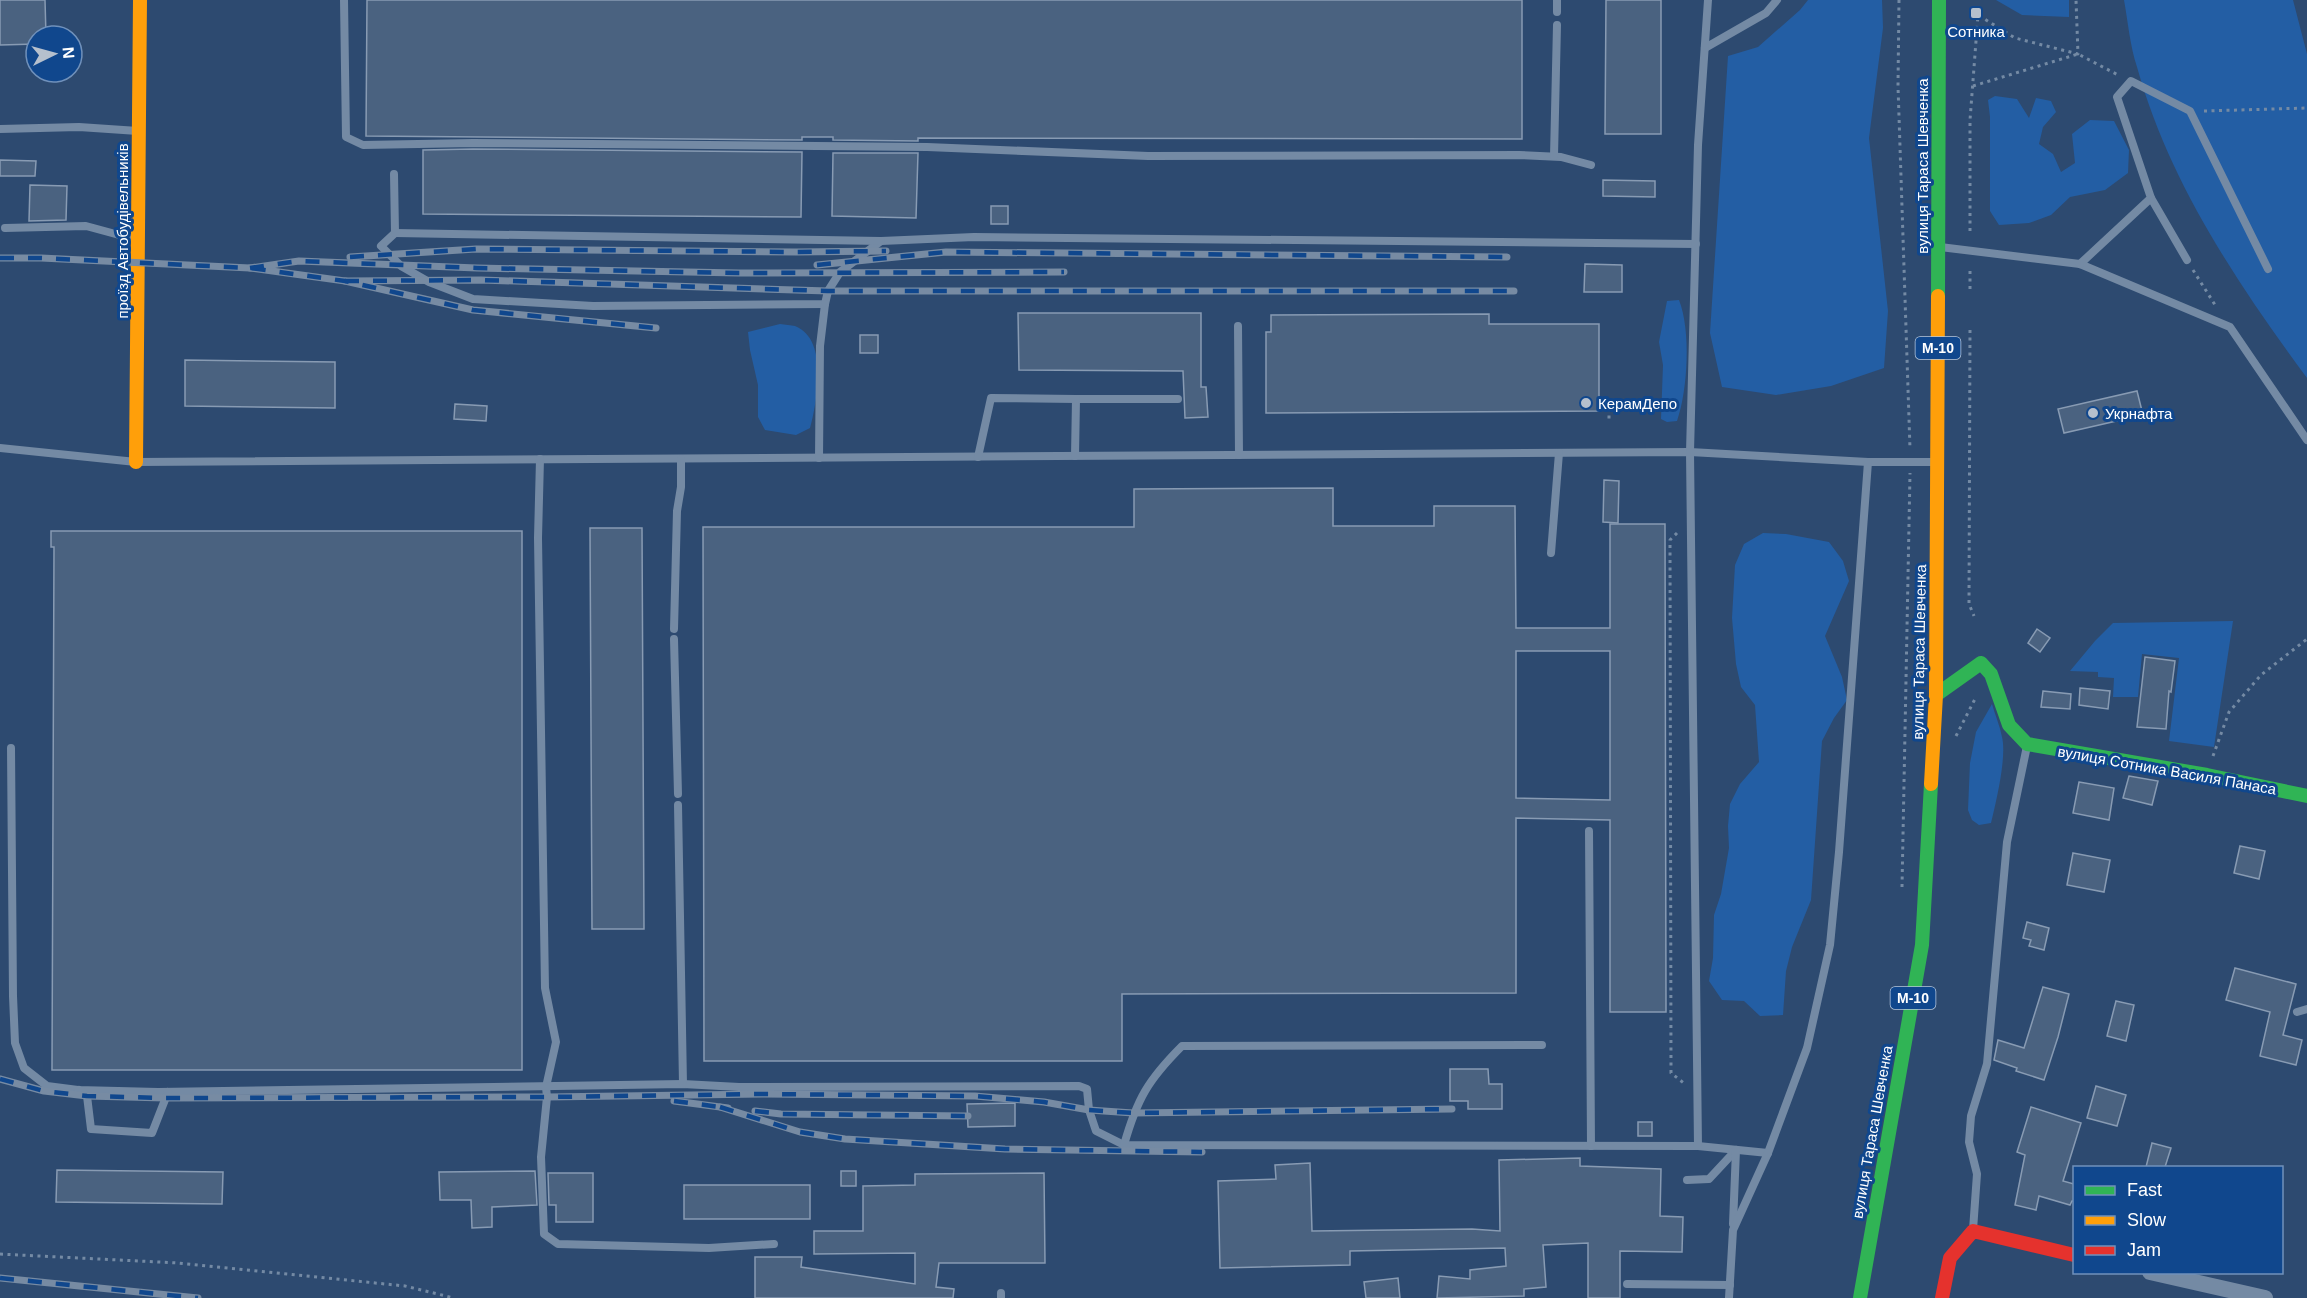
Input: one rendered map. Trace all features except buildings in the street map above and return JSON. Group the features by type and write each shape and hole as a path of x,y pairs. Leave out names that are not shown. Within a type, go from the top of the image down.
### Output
{"main road":[{"name":"проїзд Автобудівельників","path":"136,462 140,0"},
{"name":"вулиця Тараса Шевченка","path":"1860,1298 1922,945 1936,695 1939,0"},
{"path":"1936,695 1981,663 1991,674 2009,725 2027,744"},
{"name":"вулиця Сотника Василя Панаса","path":"2027,744 2206,775 2307,796"},
{"path":"1942,1298 1950,1257 1973,1231 2073,1255"}],"street":[{"path":"2159,1274 2265,1298"}],"lane":[{"path":"344,0 346,137 363,145 473,143 927,147 1148,156 1554,156 1591,165"},
{"path":"1557,0 1557,12"},
{"path":"1698,1146 1690,452 1698,145 1708,0"},
{"path":"1705,48 1766,14 1777,0"},
{"path":"1554,156 1557,26"},
{"path":"2187,260 2151,198 2117,97 2130,81 2190,111 2268,269"},
{"path":"0,129 79,127 139,130"},
{"path":"394,174 395,233"},
{"path":"2080,264 2151,198"},
{"path":"5,228 86,226 138,240"},
{"path":"825,304 593,306 473,299 429,282 401,266 381,246 395,233 881,241 974,237 1696,244"},
{"path":"819,458 820,346 828,291 840,272 881,241"},
{"path":"1939,247 2080,264 2229,327 2307,440"},
{"path":"1238,326 1239,455"},
{"path":"978,457 991,398 1178,399"},
{"path":"1075,456 1076,399"},
{"path":"0,448 136,462 1690,452 1868,462 1938,462"},
{"path":"1551,553 1559,453"},
{"path":"540,459 538,538 546,988 556,1042 546,1087 541,1157 544,1234 558,1244 570,1245 709,1248 774,1244"},
{"path":"674,629 677,511 681,487 681,459"},
{"path":"1733,1230 1768,1153 1807,1048 1830,945 1868,462"},
{"path":"674,639 678,794"},
{"path":"1973,1231 1977,1174 1969,1142 1971,1116 1987,1064 2007,842 2027,744"},
{"path":"11,748 15,1043 24,1068 47,1086 78,1090 168,1092 683,1084 739,1087 1079,1086 1087,1089 1089,1110 1096,1131 1124,1145 1698,1146 1768,1153"},
{"path":"678,805 683,1084"},
{"path":"1589,831 1591,1146"},
{"path":"2298,1012 2307,1009"},
{"path":"1124,1145 1135,1109 1156,1071 1182,1046 1542,1045"},
{"path":"78,1090 87,1095 92,1129 152,1133 168,1092"},
{"path":"1687,1179 1709,1179 1736,1150"},
{"path":"1729,1298 1736,1150"},
{"path":"1628,1284 1730,1285"}],"path":[{"path":"1899,0 1898,86 1910,462 1902,890"},
{"path":"2076,0 2078,54"},
{"path":"1970,231 1970,120 1978,15 2014,38 2078,54 2130,81"},
{"path":"1973,86 2078,54"},
{"path":"2190,111 2307,108"},
{"path":"2187,260 2229,327"},
{"path":"1970,269 1970,289"},
{"path":"1970,330 1969,604 1974,616"},
{"path":"1599,403 1609,403 1608,420"},
{"path":"1683,527 1670,540 1671,1072 1698,1094"},
{"path":"2206,775 2229,712 2261,675 2307,639"},
{"path":"0,1254 178,1263 405,1286 454,1298"}],"shaded area":[{"path":"1808,0 1882,0 1883,28 1869,138 1888,311 1884,368 1831,386 1776,395 1722,387 1710,333 1728,56 1758,47 1800,10"},
{"path":"1996,0 2069,0 2069,17 2022,15"},
{"path":"2124,0 2293,0 2307,54 2307,378 2255,306 2186,191 2167,151 2137,67"},
{"path":"1995,96 2017,99 2029,118 2036,98 2051,101 2056,112 2043,127 2039,144 2053,154 2061,172 2075,163 2072,134 2090,120 2114,121 2129,150 2128,173 2105,190 2070,197 2051,215 2029,223 1999,225 1990,211 1988,100"},
{"path":"1679,300 1687,343 1686,377 1677,421 1667,422 1661,419 1663,365 1659,342 1667,301"},
{"path":"780,324 795,326 806,333 817,357 817,388 810,428 796,435 765,430 758,417 758,385 748,332"},
{"path":"1763,533 1786,534 1829,542 1843,561 1849,581 1825,636 1842,677 1847,700 1822,741 1811,900 1792,947 1786,971 1783,1015 1760,1016 1744,1001 1722,1000 1709,981 1713,958 1714,915 1721,894 1729,848 1730,804 1740,784 1759,762 1755,705 1741,687 1736,664 1732,618 1735,565 1744,544"},
{"path":"2233,621 2214,747 2169,741 2179,658 2142,654 2138,697 2113,697 2114,678 2098,677 2098,672 2070,671 2113,623"},
{"path":"1992,704 2002,737 2002,767 1991,823 1979,825 1972,820 1968,810 1970,763 1976,732"}],"railway":[{"path":"350,257 476,249 886,251"},
{"path":"817,265 946,252 1507,257"},
{"path":"0,258 250,268 345,281 473,310 656,328"},
{"path":"250,268 299,261 477,268 739,273 1064,272"},
{"path":"345,281 481,280 828,291 1514,291"},
{"path":"0,1079 44,1091 87,1096 165,1098 763,1094 975,1096 1133,1113 1452,1109"},
{"path":"674,1101 728,1108"},
{"path":"720,1107 800,1132 845,1139 1005,1149 1202,1152"},
{"path":"755,1111 781,1114 968,1116"},
{"path":"0,1278 198,1298"}],"traffic: fast":[{"path":"1938,296 1939,0"},
{"path":"1936,695 1981,663 1991,674 2009,725 2027,744 2207,775 2307,796"},
{"path":"1860,1298 1922,945 1931,784"}],"traffic: slow":[{"path":"136,462 140,0"},
{"path":"1931,784 1936,695 1938,296"}],"traffic: jam":[{"path":"1942,1298 1950,1258 1973,1231 2073,1255"}],"place":[{"name":"Сотника","path":"1976,13"},
{"name":"КерамДепо","path":"1586,403"},
{"name":"Укрнафта","path":"2093,413"}]}
